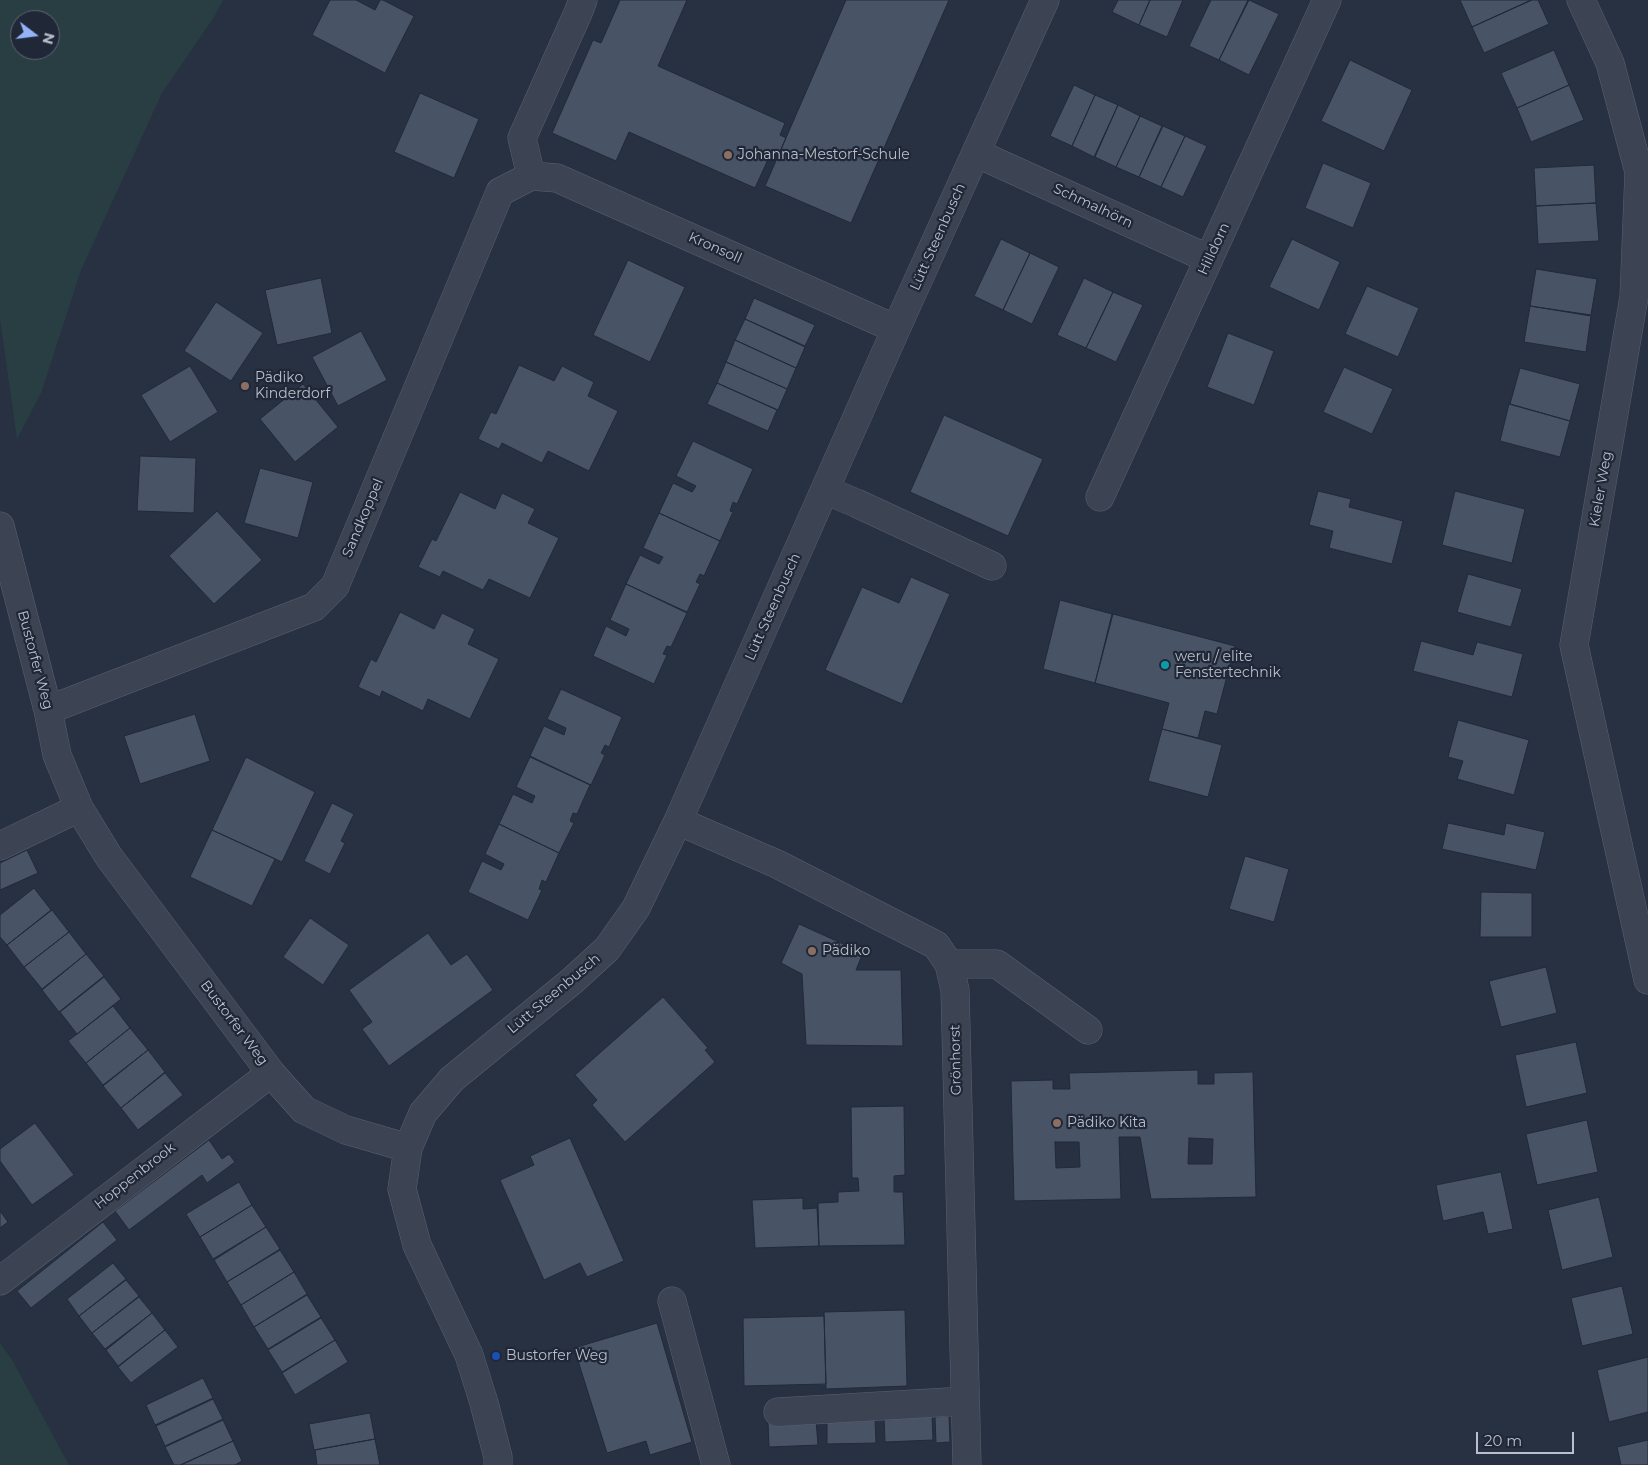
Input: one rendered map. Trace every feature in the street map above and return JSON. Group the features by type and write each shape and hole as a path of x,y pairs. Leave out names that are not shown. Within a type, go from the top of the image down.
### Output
{"street":[{"path":"531,176 522,138 583,0"},
{"name":"Lütt Steenbusch","path":"408,1148 423,1113 452,1079 572,982 607,949 636,908 678,821 896,329 1045,0"},
{"name":"Hilldorn","path":"1100,497 1327,0"},
{"name":"Kieler Weg","path":"1581,0 1610,63 1639,172 1634,297 1574,645 1648,980"},
{"name":"Schmalhörn","path":"976,153 1209,259"},
{"name":"Kronsoll","path":"531,176 557,178 896,329"},
{"name":"Sandkoppel","path":"48,710 314,607 335,586 500,192 531,176"},
{"path":"825,490 856,502 992,566"},
{"name":"Bustorfer Weg","path":"0,526 48,710 57,754 80,808 109,857 271,1073 304,1110 346,1130 408,1148"},
{"path":"0,846 80,808"},
{"name":"Grönhorst","path":"678,821 777,864 936,945 949,964 955,990 967,1465"},
{"path":"949,964 997,964 1088,1030"},
{"name":"Hoppenbrook","path":"0,1281 271,1073"},
{"path":"408,1148 402,1189 417,1245 469,1355 484,1403 498,1465"},
{"path":"672,1301 716,1465"},
{"path":"778,1412 965,1401"}],"green space":[{"path":"0,0 223,0 214,17 162,93 81,270 41,393 17,439 0,319"},
{"path":"0,1343 12,1360 69,1465 0,1465"}],"building":[{"path":"330,0 356,0 375,10 380,0 383,0 414,16 385,73 312,35"},
{"path":"620,0 687,0 658,66 785,123 780,135 786,138 778,156 771,153 755,188 629,132 616,161 552,133 593,40 601,43"},
{"path":"846,0 949,0 851,223 765,186"},
{"path":"1118,0 1150,0 1139,25 1112,12"},
{"path":"1150,0 1183,0 1167,37 1139,25"},
{"path":"1211,0 1248,0 1219,60 1189,46"},
{"path":"1249,0 1279,14 1249,75 1219,60"},
{"path":"1460,0 1531,0 1472,27"},
{"path":"1532,0 1538,0 1549,24 1484,53 1472,27"},
{"path":"1554,50 1569,85 1517,108 1501,73"},
{"path":"1350,60 1412,90 1384,151 1321,121"},
{"path":"1074,85 1095,95 1072,146 1050,136"},
{"path":"1569,85 1584,120 1531,142 1517,108"},
{"path":"420,93 479,119 454,178 394,152"},
{"path":"1095,95 1118,105 1094,157 1072,146"},
{"path":"1118,105 1140,116 1116,167 1095,157"},
{"path":"1140,116 1162,126 1139,177 1116,167"},
{"path":"1163,126 1185,136 1161,187 1139,177"},
{"path":"1185,136 1207,146 1183,197 1161,187"},
{"path":"1323,163 1371,183 1353,228 1305,208"},
{"path":"1594,165 1596,203 1536,206 1534,168"},
{"path":"1596,203 1599,241 1538,244 1536,206"},
{"path":"1001,239 1030,253 1003,310 974,296"},
{"path":"1292,239 1340,262 1319,310 1269,287"},
{"path":"1030,253 1059,267 1032,324 1003,310"},
{"path":"628,260 685,287 650,362 593,335"},
{"path":"1536,269 1597,279 1591,315 1530,306"},
{"path":"321,278 332,333 277,345 265,290"},
{"path":"1084,278 1113,292 1086,348 1057,335"},
{"path":"1367,286 1419,308 1398,357 1345,334"},
{"path":"1113,292 1143,305 1116,362 1086,348"},
{"path":"754,298 815,325 805,346 745,319"},
{"path":"216,302 263,333 231,381 184,351"},
{"path":"1530,306 1591,316 1586,352 1524,342"},
{"path":"745,319 805,347 796,368 735,340"},
{"path":"361,331 387,380 338,406 312,357"},
{"path":"1228,333 1274,351 1254,405 1207,387"},
{"path":"735,340 796,368 787,389 726,362"},
{"path":"726,362 787,389 778,410 717,383"},
{"path":"519,365 554,381 562,366 594,382 588,396 618,411 589,471 548,451 542,463 502,443 499,449 478,439 491,412 496,414"},
{"path":"190,366 218,412 170,442 141,395"},
{"path":"1344,367 1393,389 1372,434 1323,412"},
{"path":"1520,368 1580,384 1570,421 1510,404"},
{"path":"717,383 777,410 768,431 707,404"},
{"path":"303,384 338,427 295,462 260,419"},
{"path":"1509,404 1570,421 1560,457 1500,441"},
{"path":"944,415 1043,459 1008,536 910,492"},
{"path":"693,441 753,469 737,504 733,502 730,511 733,512 720,541 659,513 673,483 692,492 696,486 676,476"},
{"path":"140,456 196,458 194,513 137,511"},
{"path":"260,468 313,482 298,538 244,523"},
{"path":"1318,491 1351,499 1349,507 1403,521 1392,564 1329,548 1333,531 1309,525"},
{"path":"1455,491 1525,509 1512,563 1442,545"},
{"path":"460,492 495,509 502,493 535,509 528,523 559,538 530,598 489,579 483,590 443,571 440,577 418,567 432,539 436,541"},
{"path":"217,511 262,560 214,604 169,556"},
{"path":"659,513 720,541 704,576 700,574 696,582 700,584 687,612 626,584 640,555 659,564 663,557 643,548"},
{"path":"1468,574 1522,589 1511,627 1457,612"},
{"path":"911,577 950,594 902,704 825,670 862,587 899,603"},
{"path":"626,584 687,613 671,647 667,646 663,654 667,655 654,684 593,656 606,626 626,636 629,629 610,620"},
{"path":"1060,600 1112,614 1095,683 1043,669"},
{"path":"400,612 434,629 442,613 475,629 468,644 499,659 470,719 428,699 423,711 382,691 380,697 358,687 371,659 376,662"},
{"name":"weru / elite Fenstertechnik","path":"1113,614 1235,646 1217,714 1205,711 1198,738 1162,729 1169,703 1095,683"},
{"path":"1421,641 1473,655 1477,642 1523,654 1512,697 1413,671"},
{"path":"561,689 622,717 609,747 605,745 601,753 605,755 591,785 530,756 544,726 564,735 566,728 547,719"},
{"path":"195,714 210,761 140,784 124,736"},
{"path":"1458,720 1529,740 1514,795 1457,779 1463,761 1448,757"},
{"path":"1162,729 1222,745 1208,797 1148,781"},
{"path":"246,757 315,792 282,862 212,830"},
{"path":"530,757 590,785 577,814 573,813 570,821 574,823 559,853 499,824 513,794 532,803 535,796 516,787"},
{"path":"332,803 354,814 341,841 345,843 330,874 304,861"},
{"path":"1448,823 1504,835 1506,823 1545,832 1536,870 1442,849"},
{"path":"499,824 559,853 546,882 542,880 539,889 542,890 528,920 468,892 482,861 501,870 504,864 485,854"},
{"path":"212,830 275,859 252,906 190,877"},
{"path":"27,850 38,873 0,890 0,863"},
{"path":"1245,856 1289,869 1274,922 1229,909"},
{"path":"34,888 51,910 7,945 0,937 0,915"},
{"path":"1481,892 1532,893 1532,937 1480,937"},
{"path":"52,910 69,932 24,967 7,945"},
{"path":"310,918 349,945 323,985 283,957"},
{"path":"799,924 863,953 856,970 901,970 903,1046 806,1045 802,974 781,963"},
{"path":"69,932 86,954 42,989 24,967"},
{"path":"428,933 451,965 467,954 493,990 389,1066 362,1029 372,1022 349,990"},
{"path":"86,954 104,976 59,1012 42,990"},
{"path":"1546,967 1557,1013 1501,1027 1489,981"},
{"path":"104,977 121,999 77,1034 60,1012"},
{"path":"663,997 708,1048 705,1050 715,1062 625,1142 592,1105 597,1100 575,1075"},
{"path":"113,1006 130,1028 86,1063 68,1041"},
{"path":"130,1028 148,1050 103,1085 86,1063"},
{"path":"1576,1042 1587,1093 1526,1107 1515,1055"},
{"path":"148,1050 165,1072 121,1108 103,1086"},
{"path":"1198,1070 1198,1084 1214,1084 1214,1073 1253,1072 1256,1197 1151,1199 1140,1137 1119,1137 1121,1199 1014,1201 1011,1081 1053,1080 1053,1089 1070,1089 1069,1073","holes":["1189,1138 1213,1139 1212,1164 1188,1164","1055,1142 1079,1142 1080,1167 1056,1168"]},
{"path":"165,1073 183,1095 138,1130 121,1108"},
{"path":"904,1106 905,1175 894,1176 894,1192 903,1192 905,1245 819,1246 818,1203 838,1202 838,1192 859,1191 858,1178 852,1178 851,1107"},
{"path":"1587,1120 1598,1172 1537,1185 1526,1134"},
{"path":"35,1123 74,1175 32,1205 0,1161 0,1149"},
{"path":"570,1138 624,1261 587,1277 580,1263 544,1280 500,1180 534,1165 530,1156"},
{"path":"209,1140 222,1159 229,1154 235,1162 207,1183 202,1175 129,1230 115,1211"},
{"path":"1501,1172 1513,1229 1488,1234 1483,1212 1443,1221 1436,1185"},
{"path":"239,1182 252,1205 200,1237 186,1214"},
{"path":"1599,1197 1613,1257 1562,1270 1548,1210"},
{"path":"803,1198 803,1209 817,1208 819,1246 755,1248 752,1200"},
{"path":"252,1205 266,1227 213,1259 200,1237"},
{"path":"0,1211 8,1222 0,1228"},
{"path":"103,1222 117,1240 31,1308 17,1291"},
{"path":"266,1227 280,1249 227,1282 214,1260"},
{"path":"280,1250 294,1272 241,1305 227,1282"},
{"path":"113,1263 126,1279 79,1316 67,1299"},
{"path":"294,1272 307,1294 254,1327 241,1305"},
{"path":"126,1280 139,1296 92,1333 79,1316"},
{"path":"1622,1286 1633,1334 1582,1346 1571,1298"},
{"path":"307,1295 321,1317 268,1349 254,1327"},
{"path":"139,1297 152,1313 105,1349 92,1333"},
{"path":"905,1310 907,1386 826,1389 824,1312"},
{"path":"152,1313 165,1330 118,1366 106,1350"},
{"path":"824,1316 826,1384 744,1386 743,1318"},
{"path":"321,1318 335,1340 282,1372 268,1350"},
{"path":"657,1323 692,1442 650,1455 646,1441 607,1453 574,1348"},
{"path":"165,1330 178,1347 131,1383 118,1367"},
{"path":"335,1340 348,1362 295,1395 282,1373"},
{"path":"1648,1357 1648,1412 1609,1422 1597,1370"},
{"path":"203,1378 213,1398 155,1425 146,1405"},
{"path":"213,1399 223,1419 165,1446 156,1426"},
{"path":"370,1413 375,1439 314,1450 309,1424"},
{"path":"932,1415 933,1440 885,1442 884,1417"},
{"path":"949,1416 950,1442 936,1443 935,1417"},
{"path":"875,1418 876,1443 827,1444 827,1420"},
{"path":"223,1420 233,1441 180,1465 174,1465 165,1447"},
{"path":"816,1420 818,1445 769,1447 768,1422"},
{"path":"375,1439 380,1465 317,1465 315,1450"},
{"path":"1648,1440 1648,1465 1621,1465 1617,1447"},
{"path":"233,1441 242,1461 235,1465 181,1465"}],"place":[{"name":"Johanna-Mestorf-Schule","path":"728,155"},
{"name":"Pädiko Kinderdorf","path":"245,386"},
{"name":"weru / elite Fenstertechnik","path":"1165,665"},
{"name":"Pädiko","path":"812,951"},
{"name":"Pädiko Kita","path":"1057,1123"},
{"name":"Bustorfer Weg","path":"496,1356"}]}
